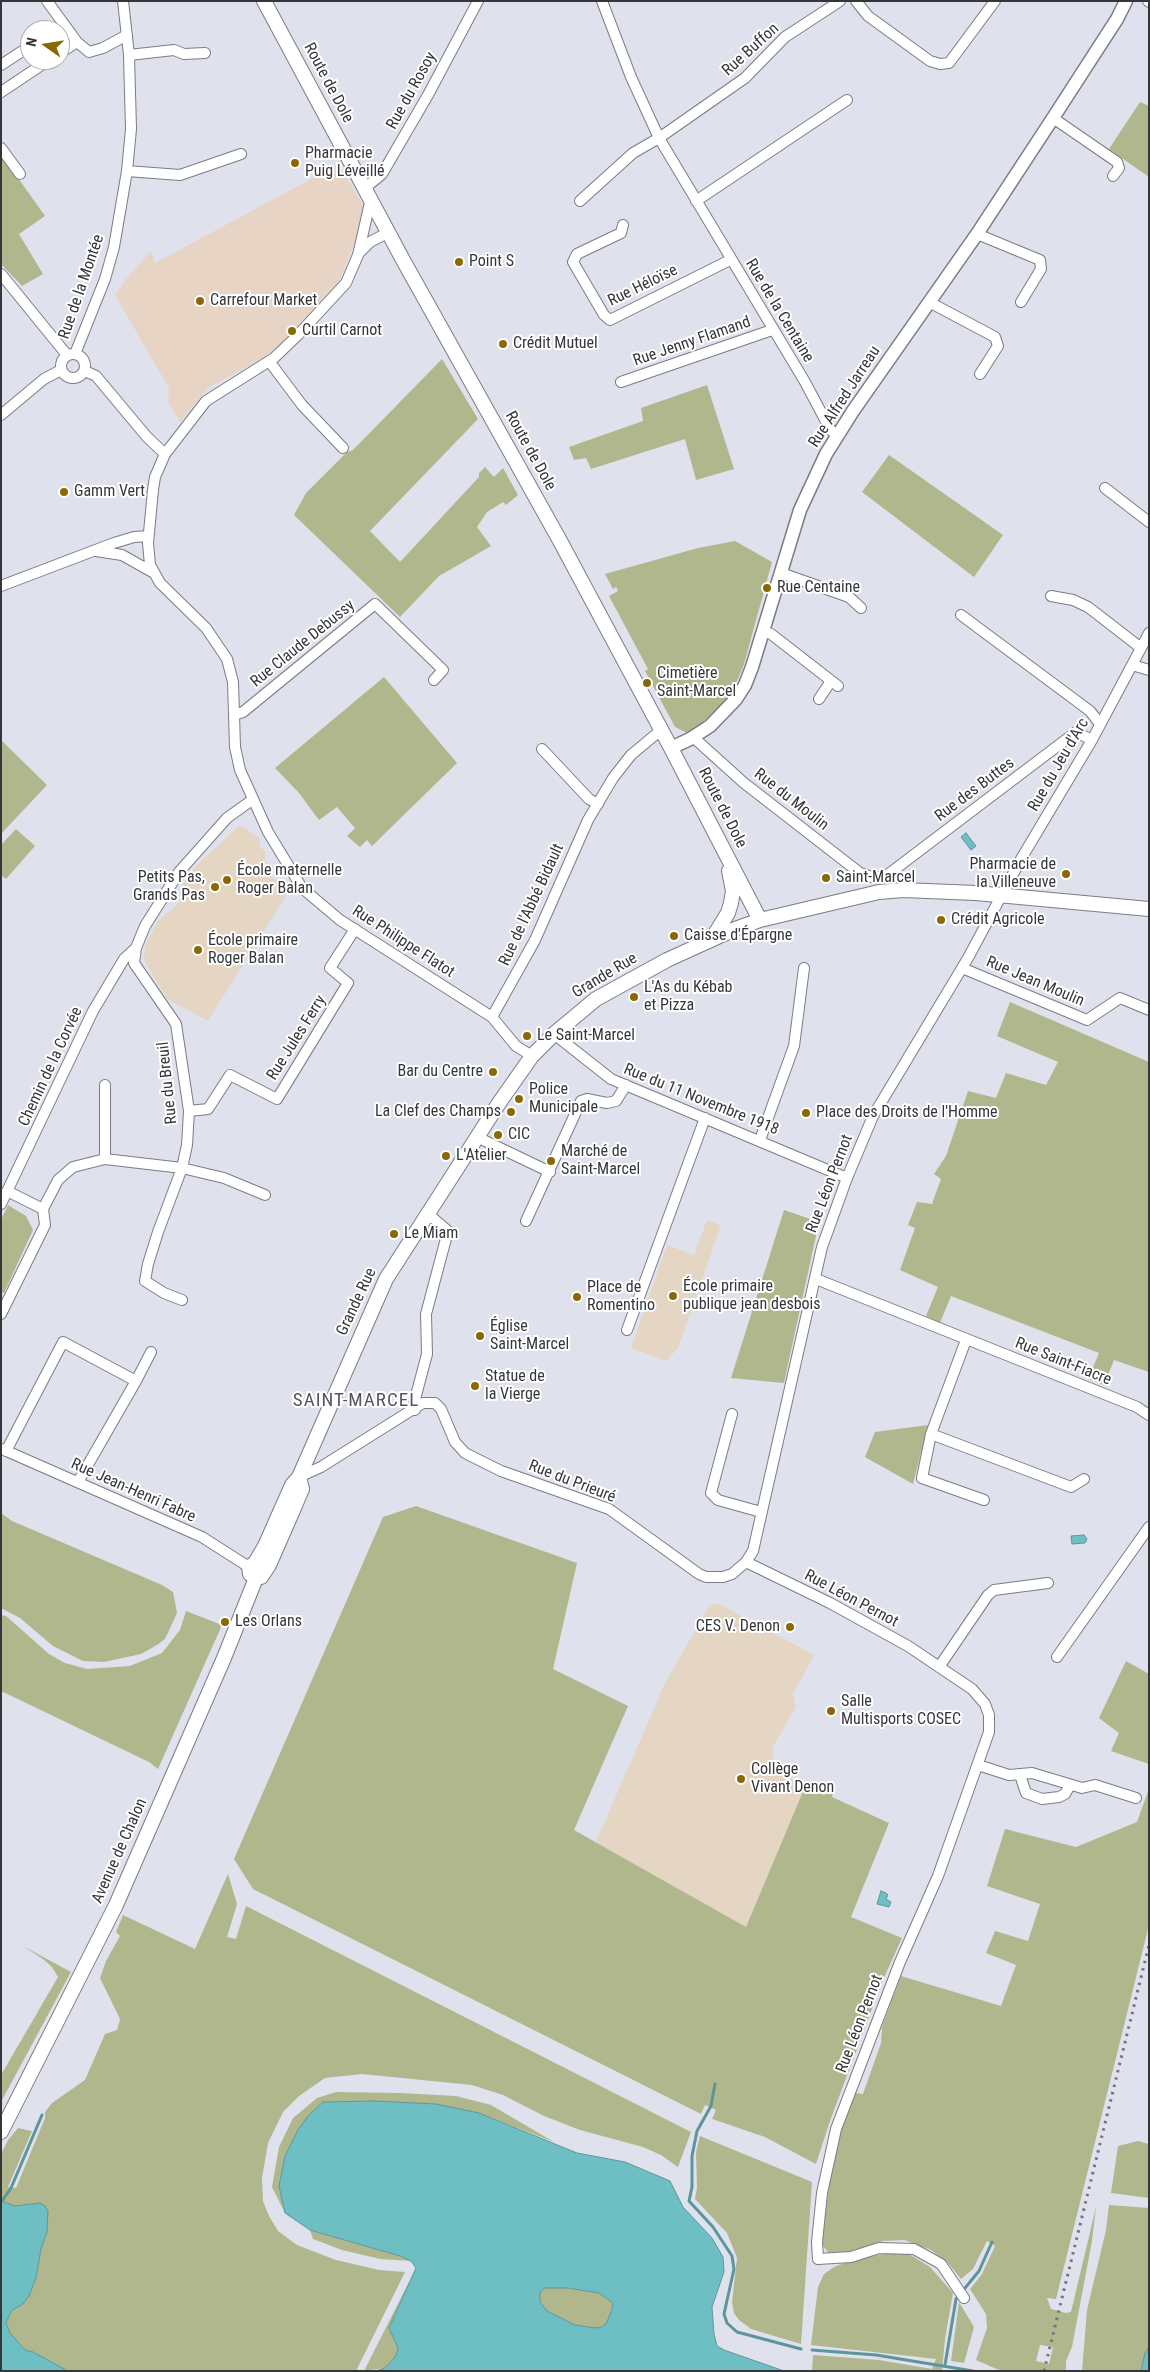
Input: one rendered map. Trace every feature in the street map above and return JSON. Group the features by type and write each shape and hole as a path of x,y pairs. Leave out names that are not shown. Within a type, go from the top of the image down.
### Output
{"main road":[{"name":"Route de Dole","path":"264,1 559,539 662,730 760,920"},
{"path":"712,940 728,913 731,903 731,880 725,853"},
{"name":"Grande Rue","path":"256,1570 292,1485 299,1477 386,1279 427,1213 532,1056 554,1034 596,998 712,940 760,920 879,892 930,891 1149,909"},
{"name":"Avenue de Chalon","path":"1,2132 116,1905 224,1658 256,1570"}],"street":[{"path":"47,1 56,20"},
{"name":"Rue de la Montée","path":"71,354 105,279 114,246 127,171 131,129 127,35 123,1"},
{"name":"Rue du Rosoy","path":"368,193 382,174 428,95 478,1"},
{"name":"Rue de la Centaine","path":"602,1 631,78 659,138 730,260 805,382 830,429 837,436"},
{"name":"Rue Buffon","path":"659,138 745,78 785,37 840,1"},
{"path":"856,1 868,16 930,61 940,64 949,63 995,1"},
{"name":"Rue Alfred Jarreau","path":"671,748 710,726 736,699 752,667 800,510 826,454 1053,118 1118,19 1126,1"},
{"path":"70,36 89,52 103,48 127,35"},
{"path":"70,47 77,42"},
{"path":"128,54 174,50 184,54 205,53"},
{"path":"1,65 20,53"},
{"path":"1,92 35,70"},
{"path":"696,201 847,100"},
{"path":"1053,118 1118,162 1119,168 1114,176"},
{"path":"580,201 633,153 659,138"},
{"path":"1,148 20,174"},
{"path":"127,171 180,174 241,154"},
{"path":"358,255 368,193"},
{"name":"Rue Héloïse","path":"622,225 621,233 577,254 573,262 604,315 610,320 730,260"},
{"path":"358,255 370,242 389,232"},
{"path":"976,234 1040,260 1041,269 1021,302"},
{"name":"Rue Philippe Flatot","path":"358,255 346,283 298,335 269,361 206,400 165,454 155,477 148,536 150,564 160,583 206,628 227,659 233,682 235,747 240,770 268,832 302,888 340,920 492,1017 516,1046 532,1056"},
{"path":"1,274 71,354 84,360 85,371 80,377 73,379 66,376 61,370 62,360 71,354"},
{"path":"930,302 995,337 998,346 980,374"},
{"name":"Rue Jenny Flamand","path":"621,382 772,330"},
{"path":"269,361 302,405 343,448"},
{"path":"1,415 44,379 61,370"},
{"path":"85,371 96,376 147,437 165,454"},
{"path":"1105,488 1149,522"},
{"path":"1,586 134,537 148,536"},
{"path":"95,551 122,555 155,574"},
{"path":"780,573 849,597 861,608"},
{"path":"1051,596 1073,600 1088,607 1141,648"},
{"name":"Rue Claude Debussy","path":"234,715 243,712 375,604 443,670 434,680"},
{"path":"961,615 1090,711 1100,724"},
{"path":"763,631 771,634 835,684 820,699"},
{"name":"Rue du Jeu d'Arc","path":"1001,896 1092,740 1149,633"},
{"path":"1132,665 1149,670"},
{"name":"Rue de l'Abbé Bidault","path":"492,1017 535,940 580,838 598,804 631,754 662,730"},
{"name":"Rue des Buttes","path":"875,878 886,876 1076,732 1092,740"},
{"name":"Rue du Moulin","path":"693,737 744,783 860,873 875,878"},
{"path":"542,749 589,799 598,804"},
{"path":"136,948 145,926 179,872 227,818 252,800"},
{"name":"Rue Léon Pernot","path":"962,2294 941,2264 914,2249 879,2248 851,2257 818,2259 818,2242 822,2193 836,2129 900,1962 938,1876 989,1732 990,1715 985,1704 972,1689 908,1646 752,1566 744,1564 753,1551 825,1240 847,1178 873,1116 962,968 1001,896"},
{"name":"Rue Jules Ferry","path":"189,1111 208,1109 230,1074 277,1099 348,983 330,968 355,929"},
{"name":"Rue du Breuil","path":"136,948 134,963 176,1024 189,1111 187,1145 182,1168 148,1264 146,1281 164,1293 182,1300"},
{"name":"Chemin de la Corvée","path":"1,1204 94,1011 124,959 136,948"},
{"path":"760,1140 794,1046 804,968"},
{"name":"Rue Jean Moulin","path":"962,968 1087,1020 1120,998 1149,1010"},
{"name":"Rue du 11 Novembre 1918","path":"554,1034 611,1079 847,1178"},
{"path":"105,1085 105,1159"},
{"path":"526,1221 581,1101 587,1099 606,1103 616,1101 626,1085"},
{"path":"628,1330 705,1118"},
{"path":"477,1137 550,1172"},
{"path":"1,1314 45,1225 43,1209 58,1180 73,1167 105,1159 182,1168 224,1178 265,1195"},
{"path":"7,1191 43,1209"},
{"path":"299,1477 321,1467 415,1410 414,1403 427,1354 426,1314 448,1231 427,1213"},
{"name":"Rue Saint-Fiacre","path":"816,1279 1137,1407 1149,1415"},
{"path":"966,1340 931,1434 922,1478 984,1500"},
{"path":"4,1450 63,1342 136,1381"},
{"path":"78,1482 151,1352"},
{"name":"Rue du Prieuré","path":"415,1410 423,1403 435,1403 441,1409 455,1442 465,1453 501,1471 609,1509 706,1577 723,1577 744,1564"},
{"path":"732,1414 711,1493 718,1500 761,1512"},
{"path":"931,1434 1071,1487 1084,1479"},
{"name":"Rue Jean-Henri Fabre","path":"4,1450 202,1538 256,1570"},
{"path":"1057,1657 1149,1527"},
{"path":"939,1667 988,1595 994,1590 1048,1583"},
{"path":"978,1765 1009,1775 1032,1773 1082,1788 1095,1786 1136,1798"},
{"path":"1020,1775 1021,1784 1026,1793 1042,1799 1060,1797 1065,1794 1070,1785"}],"shaded area":[{"path":"339,164 363,205 362,225 338,284 296,329 294,328 290,332 291,334 285,341 261,359 208,388 180,422 168,402 169,388 115,295 151,251 155,263"},
{"path":"239,826 260,839 259,845 265,852 265,860 272,871 272,877 290,889 208,1021 167,999 144,960 145,946 157,922 176,906 183,894 183,884 197,865"},
{"name":"École primaire publique jean desbois","path":"707,1220 721,1225 678,1348 666,1361 631,1348 667,1245 694,1255"},
{"path":"719,1604 814,1655 793,1694 796,1707 772,1748 775,1771 805,1786 746,1927 596,1842 665,1683 710,1605"}],"green space":[{"path":"1140,102 1149,106 1149,177 1109,149"},
{"path":"1,154 45,216 19,234 43,274 22,286 1,264"},
{"path":"442,359 478,419 370,531 400,562 479,477 479,473 485,467 494,477 503,468 518,495 506,505 503,502 487,512 477,527 491,546 439,576 400,617 294,515 306,493 346,453 353,450"},
{"path":"707,385 734,469 696,480 685,439 591,469 586,458 574,460 569,447 643,421 641,408"},
{"path":"889,455 1003,535 974,577 862,492"},
{"path":"735,541 772,562 744,664 738,679 727,700 696,728 687,733 675,727 645,671 648,669 609,596 618,591 616,587 613,589 605,574 698,548"},
{"path":"384,677 457,763 372,846 367,840 360,847 347,836 355,828 337,807 319,820 299,793 275,768"},
{"path":"1,740 47,785 1,834"},
{"path":"16,829 35,846 6,879 1,875 1,845"},
{"path":"1010,1002 1149,1062 1149,1372 1114,1360 1106,1380 1107,1386 1088,1379 1099,1353 951,1296 940,1323 926,1316 938,1287 900,1270 915,1228 908,1225 917,1202 932,1204 941,1179 934,1174 946,1156 968,1091 996,1098 1006,1073 1046,1085 1058,1062 997,1036"},
{"path":"8,1205 26,1216 33,1230 4,1293 1,1292 1,1220"},
{"path":"784,1210 819,1222 784,1383 731,1378"},
{"path":"928,1425 913,1484 865,1457 875,1432"},
{"path":"416,1506 577,1563 553,1669 628,1706 574,1830 746,1927 804,1789 825,1795 827,1791 833,1793 832,1797 889,1823 851,1917 902,1938 882,1982 816,2164 765,2137 712,2119 716,2110 705,2105 701,2114 253,1889 234,1859 383,1517"},
{"path":"1,1513 12,1521 162,1585 173,1592 177,1613 165,1639 141,1654 104,1662 83,1661 53,1646 20,1618 1,1608"},
{"path":"186,1611 222,1625 158,1769 149,1762 1,1691 1,1615 6,1616 49,1654 65,1663 87,1669 130,1666 162,1653 180,1630"},
{"path":"1126,1661 1149,1674 1149,1764 1111,1751 1119,1733 1099,1718"},
{"path":"1149,1789 1149,1925 1056,2299 1047,2298 1051,2309 1066,2313 1071,2312 1096,2207 1092,2241 1072,2347 1066,2361 1066,2371 1001,2371 976,2360 987,2328 986,2314 970,2289 982,2274 995,2246 987,2241 973,2269 961,2279 948,2263 931,2250 904,2240 883,2241 847,2252 828,2252 823,2246 823,2229 837,2140 855,2093 863,2094 881,2043 882,2027 901,1976 1001,2006 1016,1965 986,1953 995,1931 1028,1941 1040,1904 987,1886 1005,1829 1076,1847 1137,1822","holes":["1040,2345 1053,2347 1049,2364 1036,2361"]},
{"path":"228,1874 237,1904 227,1937 236,1939 246,1906 691,2132 678,2167 661,2155 643,2147 580,2130 544,2116 503,2095 472,2085 362,2074 325,2078 299,2096 283,2112 268,2143 262,2178 263,2201 278,2231 297,2245 336,2260 379,2270 405,2272 356,2371 68,2371 33,2352 25,2350 10,2333 6,2323 12,2310 23,2304 29,2296 36,2278 41,2249 47,2232 40,2203 15,2206 1,2201 1,2154 8,2140 18,2128 32,2131 8,2187 16,2188 45,2118 45,2112 52,2103 85,2080 105,2034 117,2030 120,2019 100,1978 106,1961 120,1936 116,1932 123,1915 195,1949"},
{"path":"23,1946 71,1972 1,2102 1,2075 58,1977 52,1967 43,1959"},
{"path":"336,2092 456,2096 491,2105 554,2142 479,2113 436,2104 373,2101 323,2102 308,2117 285,2156 279,2186 285,2213 272,2187 279,2147 293,2118 317,2098"},
{"path":"700,2136 812,2182 801,2344 751,2329 739,2320 734,2313 732,2302 737,2258 727,2233 695,2199 697,2187 696,2152"},
{"path":"1138,2141 1149,2144 1149,2198 1111,2193 1118,2146"},
{"path":"1109,2205 1149,2208 1149,2347 1145,2353 1141,2371 1082,2371 1087,2310 1106,2230"},
{"path":"310,2230 400,2256 411,2261 380,2259 342,2250 313,2239"},
{"path":"890,2253 909,2254 930,2267 953,2293 942,2371 812,2371 813,2355 879,2360 932,2369 936,2359 811,2345 818,2287 824,2274 834,2267 855,2259"},
{"path":"416,2268 389,2328 398,2348 396,2356 385,2368 364,2371"},
{"path":"545,2288 568,2288 599,2293 613,2303 606,2324 595,2328 575,2325 547,2312 540,2302 540,2292"},
{"path":"959,2302 974,2327 964,2363 951,2361"}],"water":[{"path":"966,833 976,846 971,850 961,837"},
{"path":"1084,1535 1087,1539 1085,1543 1072,1544 1071,1536"},
{"path":"881,1891 888,1895 886,1899 891,1902 889,1907 877,1904"},
{"path":"373,2101 436,2104 479,2113 577,2153 625,2162 670,2181 683,2207 712,2238 723,2257 724,2272 712,2307 717,2346 784,2371 376,2371 385,2368 396,2356 398,2348 389,2328 416,2268 411,2261 400,2256 310,2230 285,2213 279,2186 285,2156 298,2130 308,2116 323,2102","holes":["545,2288 568,2288 599,2293 613,2303 606,2324 595,2328 575,2325 547,2311 540,2302 540,2292"]},
{"path":"1,2201 15,2206 40,2203 48,2211 47,2232 41,2249 36,2278 29,2296 23,2304 12,2310 6,2323 10,2333 25,2350 33,2352 68,2371 1,2371"},
{"path":"1149,2347 1149,2371 1141,2371 1145,2353"}],"waterway":[{"path":"715,2084 711,2106 697,2131 692,2156 692,2187 689,2201 713,2227 732,2256 734,2269 724,2314 727,2323 737,2332 801,2349"},
{"path":"2,2201 11,2188 42,2115"},
{"path":"945,2365 956,2299 979,2271 992,2242"},
{"path":"812,2350 876,2355 973,2371"}],"railway":[{"path":"1044,2371 1149,1945"}],"place":[{"name":"Pharmacie Puig Léveillé","path":"295,163"},
{"name":"Point S","path":"459,262"},
{"name":"Carrefour Market","path":"200,301"},
{"name":"Curtil Carnot","path":"292,331"},
{"name":"Crédit Mutuel","path":"503,344"},
{"name":"Gamm Vert","path":"64,492"},
{"name":"Rue Centaine","path":"767,588"},
{"name":"Cimetière Saint-Marcel","path":"647,683"},
{"name":"Pharmacie de la Villeneuve","path":"1066,874"},
{"name":"Saint-Marcel","path":"826,878"},
{"name":"École maternelle Roger Balan","path":"227,880"},
{"name":"Petits Pas, Grands Pas","path":"215,887"},
{"name":"Crédit Agricole","path":"941,920"},
{"name":"Caisse d'Épargne","path":"674,936"},
{"name":"École primaire Roger Balan","path":"198,950"},
{"name":"L'As du Kébab et Pizza","path":"634,997"},
{"name":"Le Saint-Marcel","path":"527,1036"},
{"name":"Bar du Centre","path":"493,1072"},
{"name":"Police Municipale","path":"519,1099"},
{"name":"La Clef des Champs","path":"511,1112"},
{"name":"Place des Droits de l'Homme","path":"806,1113"},
{"name":"CIC","path":"498,1135"},
{"name":"L'Atelier","path":"446,1156"},
{"name":"Marché de Saint-Marcel","path":"551,1161"},
{"name":"Le Miam","path":"394,1234"},
{"name":"École primaire publique jean desbois","path":"673,1296"},
{"name":"Place de Romentino","path":"577,1297"},
{"name":"Église Saint-Marcel","path":"480,1336"},
{"name":"Statue de la Vierge","path":"475,1386"},
{"name":"Les Orlans","path":"225,1622"},
{"name":"CES V. Denon","path":"790,1627"},
{"name":"Salle Multisports COSEC","path":"831,1711"},
{"name":"Collège Vivant Denon","path":"741,1779"}],"district":[{"name":"SAINT-MARCEL","path":"356,1401"}]}
